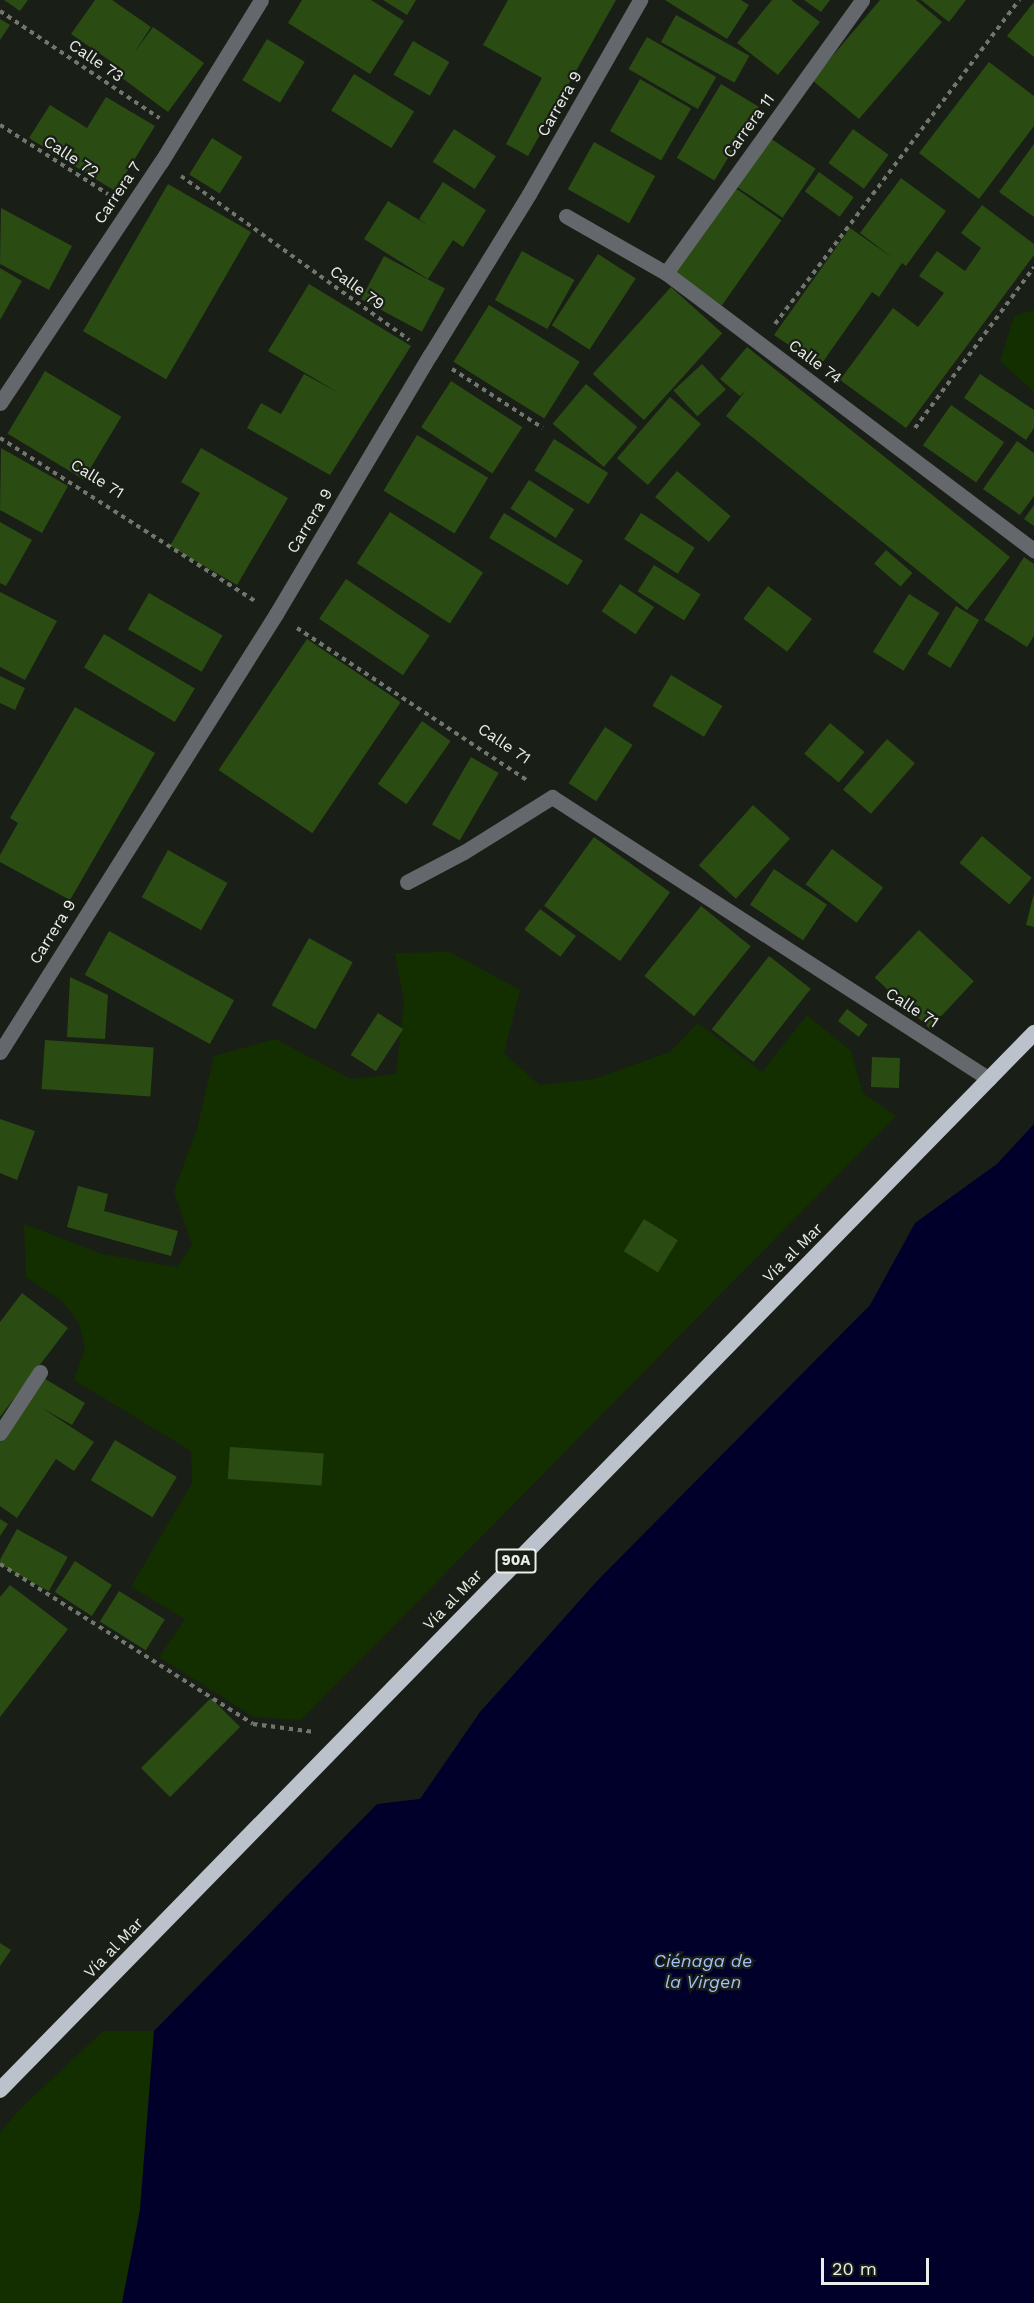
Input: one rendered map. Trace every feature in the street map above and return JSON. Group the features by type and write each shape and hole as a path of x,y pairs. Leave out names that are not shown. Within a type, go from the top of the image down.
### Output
{"highway":[{"name":"Vía al Mar","path":"0,2090 1034,1033"}],"street":[{"name":"Carrera 7","path":"0,403 161,162 261,0"},
{"name":"Carrera 9","path":"2,1047 276,614 529,194 640,0"},
{"name":"Carrera 11","path":"666,273 862,0"},
{"name":"Calle 74","path":"566,216 666,273 1034,550"},
{"path":"407,882 464,852 552,797"},
{"name":"Calle 71","path":"552,797 989,1079"},
{"path":"0,1433 40,1372"}],"path":[{"path":"760,344 1019,0"},
{"name":"Calle 73","path":"0,11 179,131"},
{"name":"Calle 72","path":"0,125 130,208"},
{"name":"Calle 79","path":"161,162 430,355 543,429"},
{"path":"900,449 1034,267"},
{"name":"Calle 71","path":"0,438 276,614 552,797"},
{"path":"0,1564 253,1724 347,1735"}],"green space":[{"path":"1034,310 1034,392 1000,361 1014,316"},
{"path":"450,952 520,990 504,1053 539,1085 594,1079 670,1052 698,1023 762,1072 807,1015 851,1051 863,1093 896,1116 301,1720 254,1717 159,1657 185,1619 131,1587 192,1483 191,1451 74,1380 85,1349 79,1323 62,1301 26,1277 24,1224 102,1254 177,1267 192,1245 174,1191 197,1129 214,1056 275,1039 351,1079 396,1074 404,1001 395,953"},
{"path":"103,2031 154,2031 140,2210 122,2303 0,2303 0,2132 22,2107"}],"water":[{"name":"Ciénaga de la Virgen","path":"1034,1124 1034,2303 122,2303 140,2210 154,2031 377,1804 420,1799 480,1712 597,1581 870,1305 915,1223 997,1164"}],"building":[{"path":"4,0 28,0 20,11"},
{"path":"95,0 112,0 151,27 134,53 153,27 204,63 168,112 118,75 122,69 71,34"},
{"path":"302,0 371,0 404,21 370,74 288,23"},
{"path":"383,0 416,0 407,15"},
{"path":"508,0 616,0 528,156 506,144 542,78 483,45"},
{"path":"665,0 741,0 749,5 727,39"},
{"path":"772,0 791,0 820,22 778,75 737,43"},
{"path":"804,0 830,0 821,12"},
{"path":"880,0 916,0 942,22 859,119 812,80"},
{"path":"921,0 966,0 949,22"},
{"path":"1034,2 1034,57 1007,36"},
{"path":"676,15 749,56 734,83 661,42"},
{"path":"0,19 10,25 0,40"},
{"path":"647,37 716,77 698,109 628,69"},
{"path":"267,39 305,62 280,103 242,80"},
{"path":"413,41 449,62 430,96 394,75"},
{"path":"989,62 1034,96 1034,126 979,199 919,153"},
{"path":"354,74 414,112 391,148 331,110"},
{"path":"640,79 691,108 661,160 610,131"},
{"path":"721,84 759,107 714,180 677,158"},
{"path":"106,97 155,126 115,191 29,138 50,105 87,128"},
{"path":"454,129 496,156 475,189 433,162"},
{"path":"853,129 889,155 864,189 828,163"},
{"path":"212,138 243,157 220,194 189,174"},
{"path":"770,138 816,169 783,218 737,187"},
{"path":"594,142 655,176 629,223 568,189"},
{"path":"1034,144 1034,217 999,192"},
{"path":"819,172 854,197 840,217 805,191"},
{"path":"901,178 946,211 906,266 902,263 879,297 872,292 820,366 774,335 850,228 893,258 860,233"},
{"path":"443,182 486,210 463,247 453,240 428,279 364,239 388,201 429,226 419,219"},
{"path":"168,184 251,232 166,379 83,331"},
{"path":"734,187 782,220 722,305 674,272"},
{"path":"982,205 1034,244 1034,255 906,428 840,380 893,308 918,327 944,293 919,276 937,251 965,271 981,248 961,233"},
{"path":"1,208 72,246 49,290 0,264"},
{"path":"522,251 574,280 547,329 495,300"},
{"path":"598,254 636,279 589,350 552,325"},
{"path":"384,256 445,288 422,332 361,299"},
{"path":"0,268 22,281 0,320"},
{"path":"309,284 411,346 330,475 247,428 261,403 281,414 304,374 339,393 268,351"},
{"path":"671,287 722,333 644,420 593,374"},
{"path":"489,305 580,362 544,419 453,362"},
{"path":"747,347 1010,557 967,610 726,416 746,390 740,396 720,379"},
{"path":"702,364 726,390 697,416 673,391"},
{"path":"45,371 121,417 84,479 7,434"},
{"path":"980,374 1034,410 1034,428 1026,440 964,398"},
{"path":"451,381 522,427 492,473 421,427"},
{"path":"586,384 637,427 604,467 553,424"},
{"path":"670,397 701,424 648,485 617,458"},
{"path":"951,405 1004,442 976,482 923,445"},
{"path":"417,435 488,478 455,533 384,491"},
{"path":"554,439 608,473 589,504 534,470"},
{"path":"1017,441 1034,453 1034,496 1020,515 983,489"},
{"path":"1,448 68,486 42,533 0,510"},
{"path":"201,448 288,498 237,585 170,546 200,493 181,482"},
{"path":"677,471 731,516 709,542 655,497"},
{"path":"529,480 574,509 556,538 510,509"},
{"path":"1034,505 1034,526 1024,519"},
{"path":"390,512 483,572 450,624 357,563"},
{"path":"504,513 583,560 568,585 489,538"},
{"path":"641,513 695,548 678,574 624,539"},
{"path":"0,522 32,540 6,586 0,583"},
{"path":"886,550 912,573 901,587 874,564"},
{"path":"1024,557 1034,564 1034,636 1027,647 984,620"},
{"path":"654,565 701,594 684,620 638,591"},
{"path":"346,579 430,635 403,675 319,619"},
{"path":"620,584 654,607 636,634 602,611"},
{"path":"768,586 812,619 787,652 743,619"},
{"path":"0,592 57,621 25,680 0,667"},
{"path":"149,593 223,636 202,672 128,629"},
{"path":"909,594 940,613 903,671 873,652"},
{"path":"956,606 979,620 950,668 927,654"},
{"path":"104,634 195,689 175,722 84,667"},
{"path":"307,639 401,702 312,833 219,770"},
{"path":"671,675 722,706 704,737 652,706"},
{"path":"0,676 25,688 15,710 0,703"},
{"path":"75,707 155,753 70,900 0,862 0,855 18,823 10,818"},
{"path":"422,721 451,741 407,804 378,784"},
{"path":"830,723 864,752 839,783 804,754"},
{"path":"605,727 633,745 596,801 569,783"},
{"path":"887,739 915,763 871,814 843,790"},
{"path":"471,757 499,773 460,841 432,825"},
{"path":"753,805 790,838 736,899 699,865"},
{"path":"982,836 1032,878 1009,905 960,863"},
{"path":"594,837 670,892 620,961 544,906"},
{"path":"832,849 883,888 857,923 806,884"},
{"path":"168,850 227,883 201,930 142,897"},
{"path":"774,869 827,905 803,940 750,905"},
{"path":"1034,893 1034,927 1026,925"},
{"path":"701,906 751,946 694,1016 644,976"},
{"path":"540,909 576,936 560,957 524,930"},
{"path":"919,930 974,981 930,1029 875,978"},
{"path":"109,931 234,1000 210,1044 85,975"},
{"path":"309,938 353,962 315,1030 272,1005"},
{"path":"769,956 811,989 754,1062 712,1029"},
{"path":"70,977 108,995 105,1039 67,1037"},
{"path":"847,1009 868,1025 859,1037 838,1021"},
{"path":"378,1013 403,1029 376,1071 351,1055"},
{"path":"45,1040 154,1048 150,1096 42,1089"},
{"path":"872,1057 900,1058 899,1088 871,1087"},
{"path":"0,1119 35,1131 17,1180 0,1173"},
{"path":"78,1186 108,1194 104,1211 178,1231 171,1256 67,1227"},
{"path":"644,1219 678,1240 658,1272 624,1251"},
{"path":"22,1293 68,1328 0,1417 0,1322"},
{"path":"42,1377 85,1403 72,1425 42,1408 94,1442 74,1471 56,1459 17,1518 0,1506 0,1442"},
{"path":"115,1440 177,1477 153,1517 91,1480"},
{"path":"230,1447 324,1454 322,1485 228,1479"},
{"path":"0,1519 8,1524 0,1536"},
{"path":"17,1529 68,1557 49,1591 0,1564 0,1560"},
{"path":"75,1561 112,1585 92,1616 55,1592"},
{"path":"10,1585 68,1629 0,1717 0,1597"},
{"path":"119,1591 165,1620 146,1650 100,1622"},
{"path":"211,1698 240,1727 170,1797 141,1768"},
{"path":"0,1943 11,1950 0,1966"}]}
